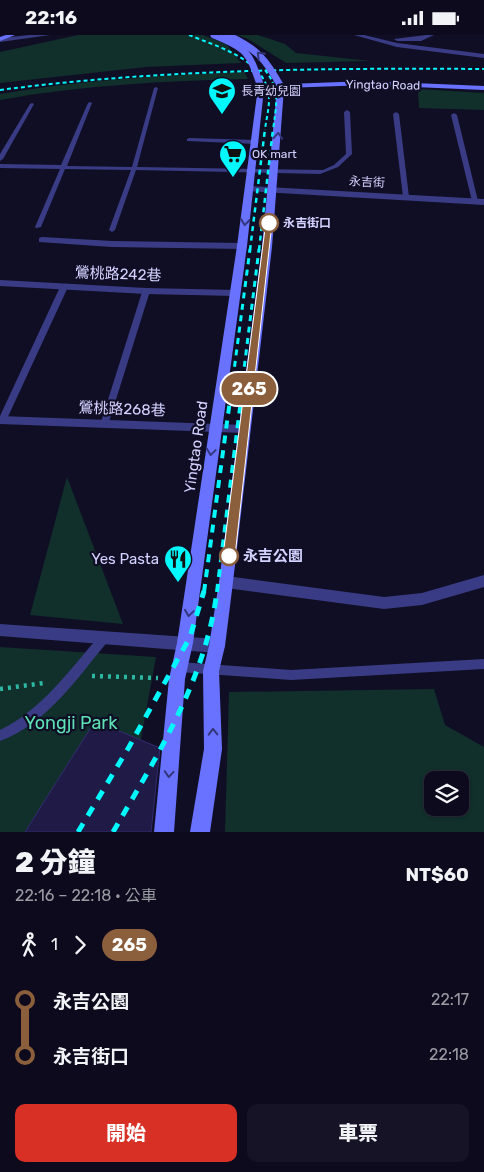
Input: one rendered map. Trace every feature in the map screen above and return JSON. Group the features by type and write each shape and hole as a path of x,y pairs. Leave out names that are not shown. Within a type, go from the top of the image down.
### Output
{"main road":[{"path":"214,35 234,43 250,55 260,87"},
{"path":"200,832 213,749 211,671 217,646 226,582 272,190 276,171 281,87 262,54 243,41 227,35"},
{"path":"0,40 10,36"},
{"name":"Yingtao Road","path":"164,832 179,667 185,643 214,428 236,293 256,143 260,87 368,83 484,88"}],"street":[{"path":"0,40 47,35"},
{"path":"357,35 397,45 484,56"},
{"path":"375,35 386,38 421,39 431,35"},
{"name":"永吉街","path":"249,189 479,202"},
{"path":"42,240 112,245 242,247"},
{"name":"鶯桃路242巷","path":"0,283 146,291 236,293"},
{"name":"鶯桃路268巷","path":"1,421 244,429"},
{"path":"226,582 384,603 405,603 428,599 484,581"},
{"path":"0,630 217,646"}],"lane":[{"path":"112,230 134,169 156,88"},
{"path":"38,227 90,103"},
{"path":"0,159 32,104"},
{"path":"0,166 320,172 340,165 349,154 347,112"},
{"path":"396,114 406,197"},
{"path":"454,115 479,202"},
{"path":"188,140 256,143"},
{"path":"1,421 64,287"},
{"path":"104,425 146,291"},
{"path":"0,736 17,728 30,717 106,637"},
{"path":"179,667 211,671 291,675 484,664"}],"green space":[{"path":"78,35 203,35 226,44 241,63 146,67 0,83 0,52"},
{"path":"237,35 258,35 285,44 296,53 370,61 286,63 248,39"},
{"path":"244,72 248,79 124,85 0,100 0,94 61,85"},
{"path":"418,89 484,93 484,110 419,108"},
{"path":"67,477 123,624 30,615"},
{"name":"Yongji Park","path":"0,647 156,657 124,832 0,832"},
{"path":"434,689 445,725 484,747 484,832 225,832 229,692"}],"building":[{"path":"95,721 160,748 151,832 25,832"}],"railway":[{"path":"189,35 227,50 240,57 257,71"},
{"path":"265,71 484,69"},
{"path":"0,90 121,78 257,71"},
{"path":"257,71 266,86 269,99 265,130"},
{"path":"257,71 265,71"},
{"path":"265,71 275,91 276,106 273,130"},
{"path":"250,250 265,129"},
{"path":"259,250 273,129"},
{"path":"230,401 250,249"},
{"path":"240,401 259,249"},
{"path":"204,592 230,400"},
{"path":"217,592 241,400"},
{"path":"78,832 129,747 190,637 204,591"},
{"path":"113,832 162,746 191,686 211,624 217,591"}],"bus line":[{"name":"265","path":"229,556 269,223"}],"place":[{"name":"長青幼兒園","path":"222,115"},
{"name":"OK mart","path":"233,178"},
{"name":"永吉街口","path":"269,223"},
{"name":"永吉公園","path":"229,556"},
{"name":"Yes Pasta","path":"178,583"}]}
